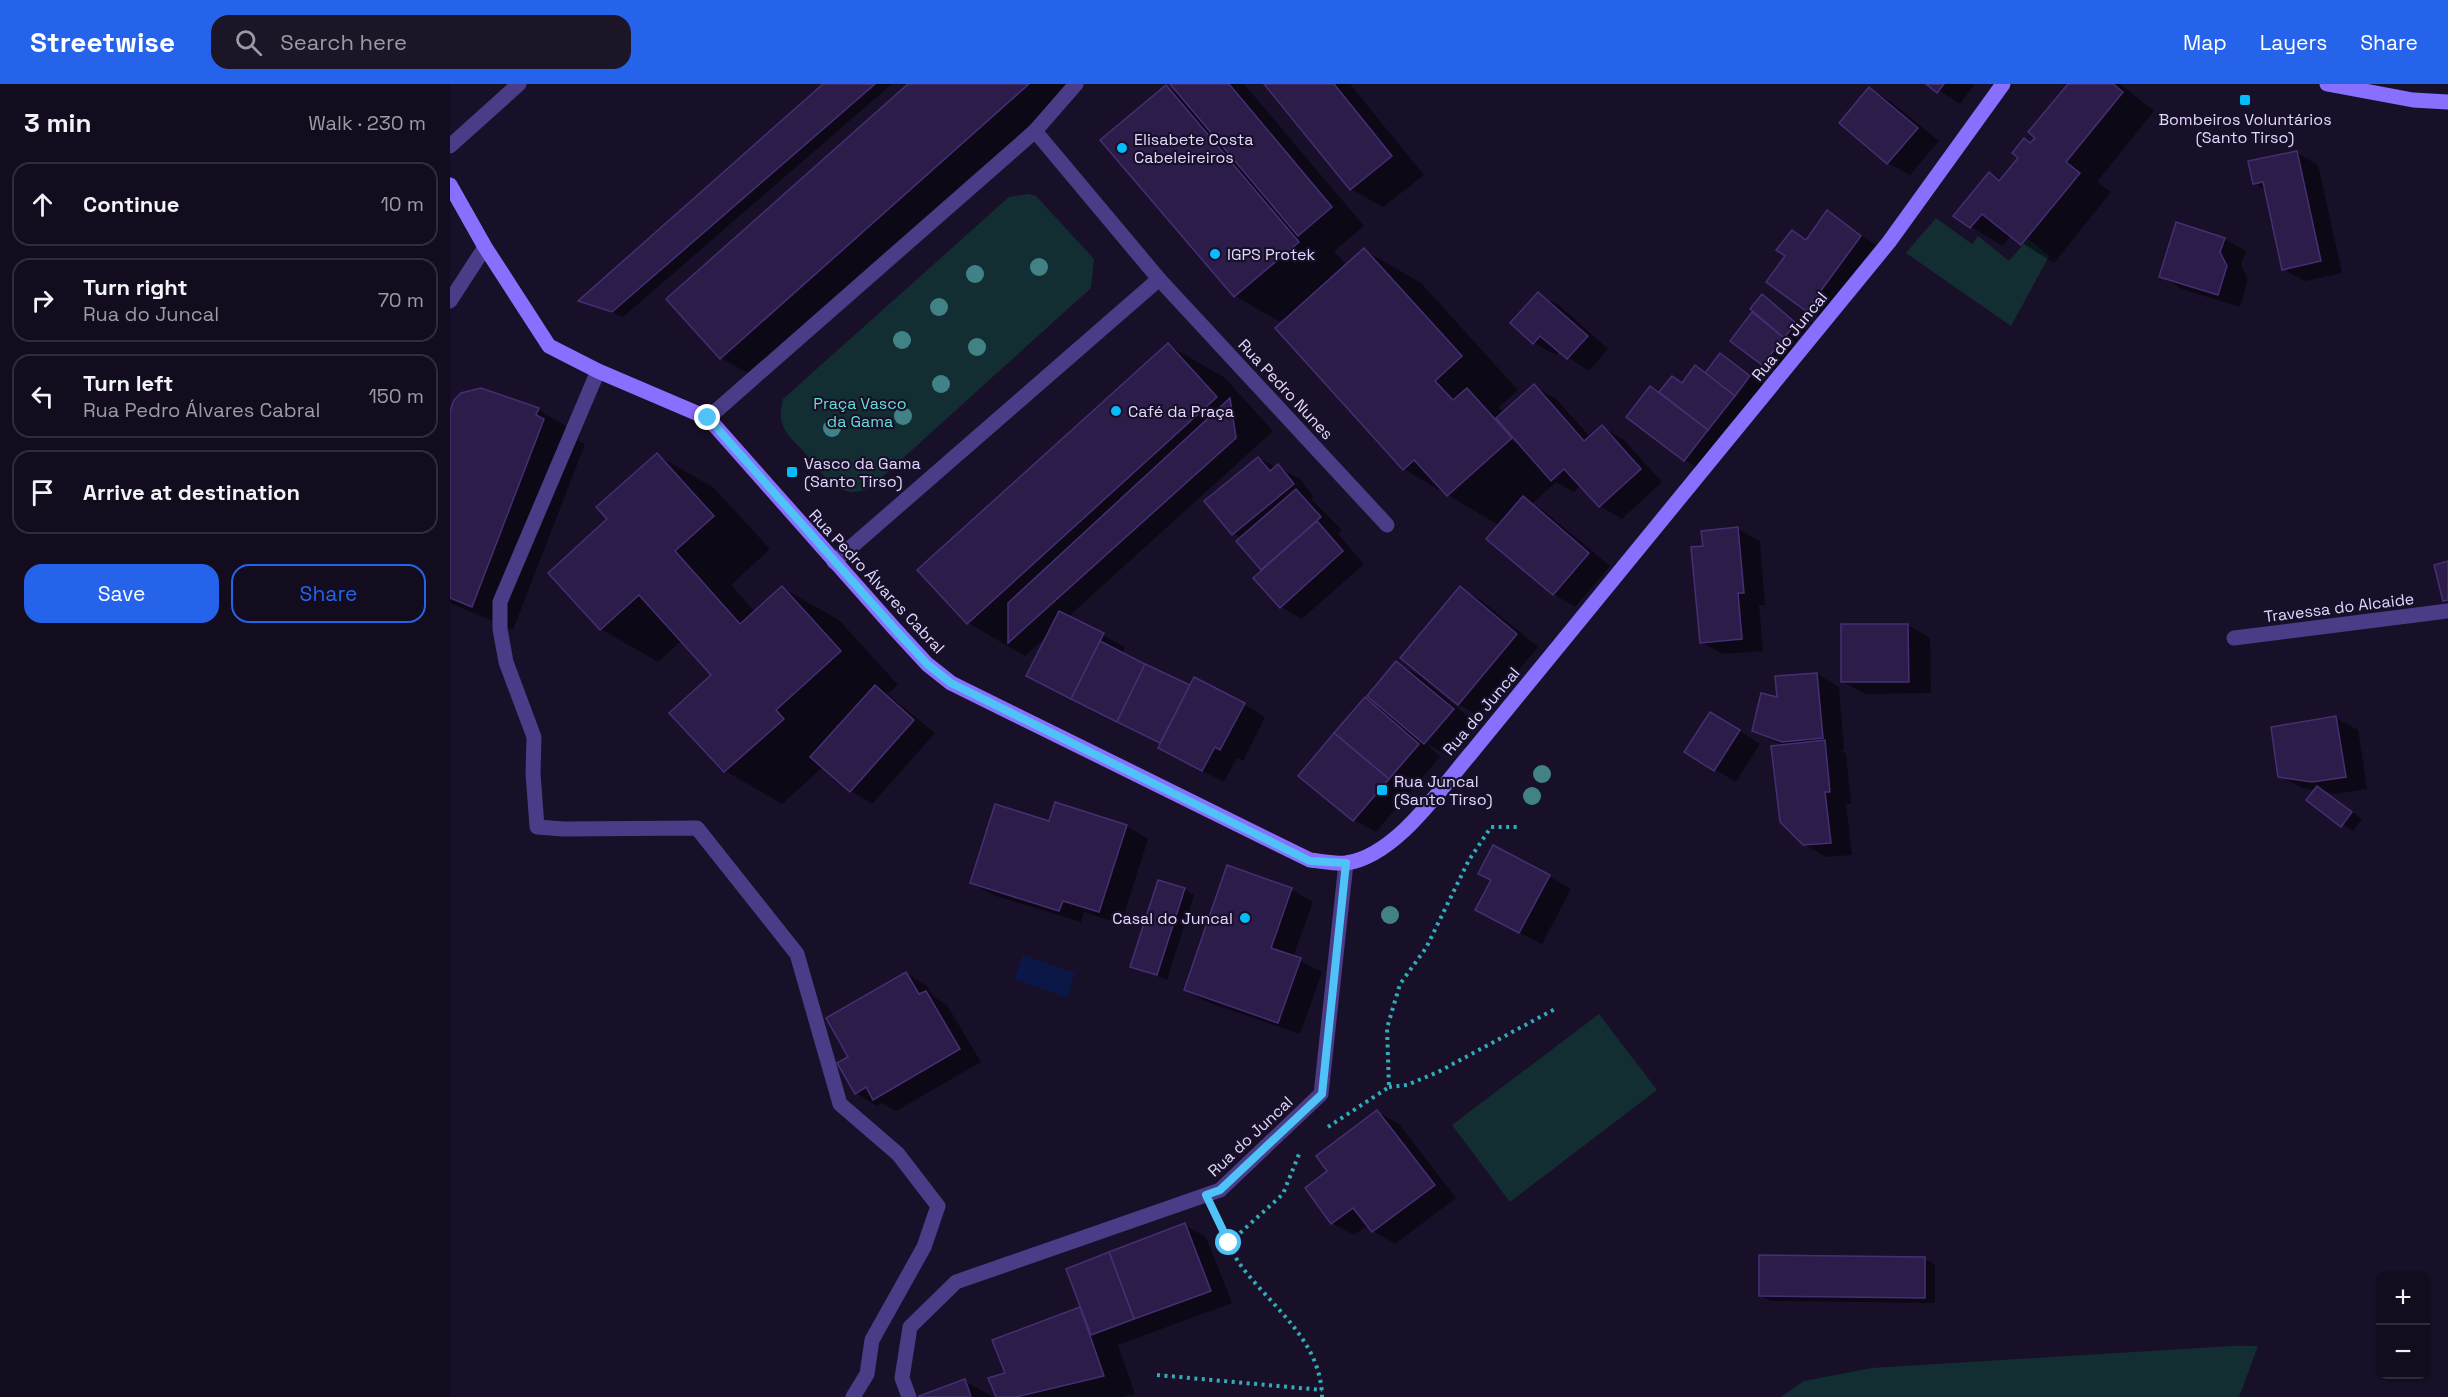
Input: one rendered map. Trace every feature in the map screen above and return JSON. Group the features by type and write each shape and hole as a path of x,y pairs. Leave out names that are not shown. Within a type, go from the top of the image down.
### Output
{"street":[{"path":"450,146 519,84"},
{"path":"708,418 1035,131 1076,84"},
{"name":"Rua do Juncal","path":"909,1397 902,1378 910,1327 956,1282 1220,1190 1322,1094 1346,863 1375,853 1405,828 1472,752 1889,242 2003,84"},
{"path":"2327,84 2413,100 2448,102"},
{"path":"834,562 1159,279 1035,131"},
{"name":"Rua Pedro Álvares Cabral","path":"450,185 485,247 549,346 598,371 708,418 927,664 951,683 1310,861 1346,863"},
{"path":"450,301 485,247"},
{"name":"Rua Pedro Nunes","path":"1159,279 1388,525"},
{"path":"598,371 500,602 500,629 506,662 534,737 532,773 537,827 564,829 697,828 797,954 840,1104 898,1154 938,1206 924,1247 872,1340 867,1374 853,1397"},
{"name":"Travessa do Alcaide","path":"2234,638 2448,611"}],"path":[{"path":"1389,1088 1387,1028 1400,984 1426,948 1469,861 1491,827 1518,827"},
{"path":"1324,1129 1389,1088 1407,1085 1438,1072 1555,1009"},
{"path":"1229,1243 1283,1194 1300,1152"},
{"path":"1206,1195 1239,1262 1297,1330 1316,1362 1322,1397"},
{"path":"1157,1375 1322,1390"}],"green space":[{"name":"Praça Vasco da Gama","path":"1028,194 1036,196 1094,259 1091,288 871,487 850,492 833,484 785,430 781,416 783,399 1009,197"},
{"path":"1936,218 1972,244 1978,236 2009,261 2028,239 2049,256 2011,326 1906,253"},
{"path":"1599,1014 1657,1090 1510,1202 1452,1125"},
{"path":"2258,1346 2239,1397 1781,1397 1804,1381 1872,1368"}],"shaded area":[{"path":"1023,955 1075,973 1067,998 1014,979"}],"building":[{"path":"823,84 875,84 612,312 578,301"},
{"path":"908,84 1029,84 720,359 666,299"},
{"path":"1170,84 1229,84 1332,207 1298,236"},
{"path":"1264,84 1334,84 1392,156 1350,190"},
{"path":"1926,84 1944,84 1937,93"},
{"path":"2068,84 2113,84 2123,92 2066,162 2080,173 2021,245 1982,214 1970,228 1953,216 1989,172 1999,181 2018,158 2012,153 2024,138 2030,143 2035,138 2028,132"},
{"path":"1166,85 1299,242 1234,297 1100,140"},
{"path":"1869,87 1918,128 1887,164 1839,123"},
{"path":"2297,151 2321,261 2282,270 2263,182 2253,184 2248,161"},
{"path":"1827,210 1861,236 1806,311 1766,282 1785,256 1776,250 1792,230 1806,240"},
{"path":"2176,222 2225,238 2220,252 2227,266 2218,295 2159,277"},
{"path":"1364,248 1462,356 1435,381 1453,400 1467,388 1512,438 1447,496 1414,460 1403,470 1275,328"},
{"path":"1538,292 1588,336 1567,359 1540,336 1533,344 1510,323"},
{"path":"1762,294 1796,323 1784,338 1750,309"},
{"path":"1752,312 1784,338 1762,365 1730,341"},
{"path":"1168,343 1217,397 967,624 917,570"},
{"path":"1720,353 1750,376 1735,396 1705,373"},
{"path":"1695,365 1735,396 1708,430 1659,392 1672,376 1682,383"},
{"path":"1534,384 1584,441 1602,425 1641,469 1599,507 1564,469 1551,481 1496,418"},
{"path":"1650,386 1708,430 1684,461 1626,417"},
{"path":"481,388 539,408 536,415 544,419 472,607 450,598 450,411 454,400 461,393"},
{"path":"1230,398 1236,438 1008,643 1008,603"},
{"path":"657,453 714,516 675,551 740,624 782,586 841,651 776,710 784,719 724,772 669,713 711,675 639,595 600,630 548,573 607,519 596,507"},
{"path":"1258,457 1270,471 1278,464 1294,484 1232,535 1204,501"},
{"path":"1296,489 1321,517 1261,570 1236,541"},
{"path":"1523,496 1589,553 1553,595 1486,539"},
{"path":"1317,521 1343,551 1280,608 1253,578"},
{"path":"1738,527 1744,593 1738,593 1742,639 1700,643 1691,547 1703,546 1701,531"},
{"path":"2448,561 2448,600 2443,601 2434,565"},
{"path":"1460,586 1517,634 1458,705 1400,658"},
{"path":"1059,611 1104,633 1071,699 1026,676"},
{"path":"1841,624 1908,624 1909,682 1841,682"},
{"path":"1100,641 1145,664 1117,722 1071,699"},
{"path":"1396,661 1454,709 1424,744 1367,696"},
{"path":"1145,664 1190,685 1160,743 1117,722"},
{"path":"1817,673 1823,738 1782,742 1752,731 1761,693 1777,697 1775,676"},
{"path":"1194,677 1245,703 1220,750 1215,747 1202,771 1158,748"},
{"path":"875,685 914,720 850,792 810,757"},
{"path":"1365,697 1419,744 1389,779 1334,733"},
{"path":"1710,712 1740,730 1714,771 1684,752"},
{"path":"2336,716 2346,777 2312,782 2278,777 2271,727"},
{"path":"1334,733 1389,779 1353,821 1298,776"},
{"path":"1825,740 1830,792 1825,792 1831,843 1803,845 1780,822 1771,746"},
{"path":"2317,786 2352,812 2341,827 2306,800"},
{"path":"1055,802 1127,825 1099,912 1063,901 1059,911 970,883 995,804 1049,821"},
{"path":"1493,845 1550,875 1519,933 1475,910 1491,880 1478,874"},
{"name":"Casal do Juncal","path":"1227,865 1292,888 1271,948 1301,958 1278,1023 1184,990"},
{"path":"1158,880 1185,888 1157,975 1130,967"},
{"path":"906,972 919,994 926,991 960,1049 873,1100 866,1087 855,1094 837,1063 848,1057 826,1018"},
{"path":"1377,1110 1435,1185 1372,1232 1353,1208 1331,1224 1305,1188 1327,1171 1316,1156"},
{"path":"1185,1223 1211,1291 1134,1319 1109,1252"},
{"path":"1109,1252 1134,1319 1091,1335 1066,1269"},
{"path":"1759,1255 1925,1257 1925,1298 1759,1296"},
{"path":"1080,1307 1104,1376 1016,1397 996,1397 988,1378 1005,1373 992,1340"},
{"path":"965,1379 971,1397 919,1397 919,1396"}],"place":[{"name":"Bombeiros Voluntários (Santo Tirso)","path":"2245,100"},
{"name":"Elisabete Costa Cabeleireiros","path":"1122,148"},
{"name":"IGPS Protek","path":"1215,254"},
{"name":"Café da Praça","path":"1116,411"},
{"name":"Vasco da Gama (Santo Tirso)","path":"792,472"},
{"name":"Rua Juncal (Santo Tirso)","path":"1382,790"},
{"name":"Casal do Juncal","path":"1245,918"}],"route":[{"path":"708,418 838,568 927,664 951,683 1310,861 1346,863 1322,1094 1220,1190 1206,1195 1229,1243"}]}
